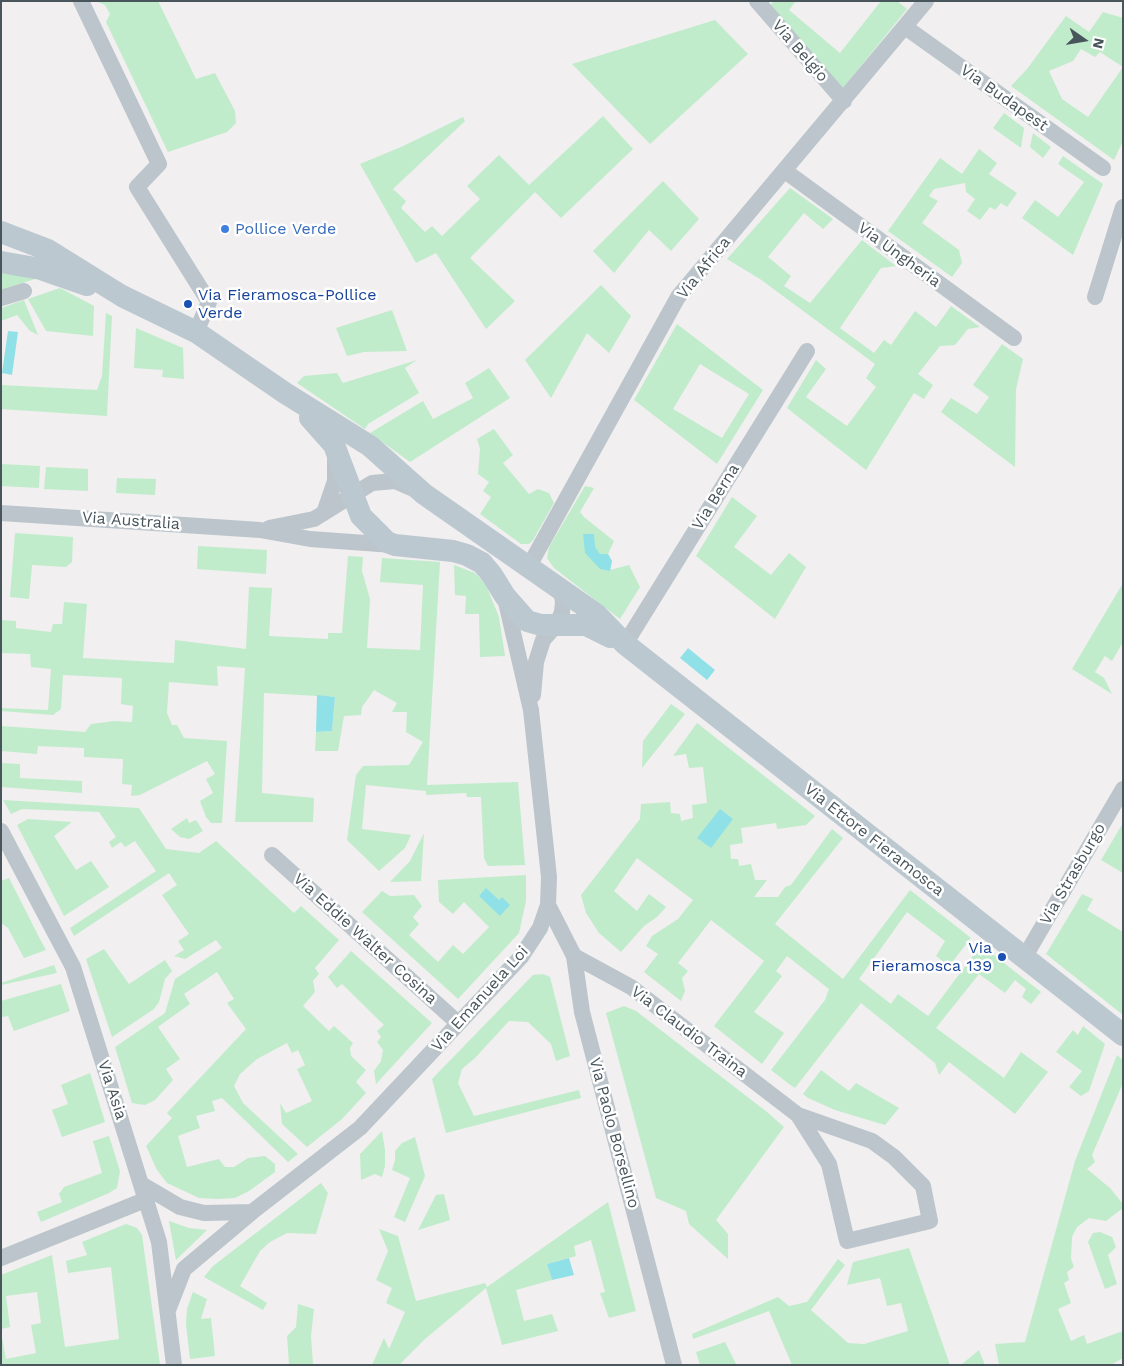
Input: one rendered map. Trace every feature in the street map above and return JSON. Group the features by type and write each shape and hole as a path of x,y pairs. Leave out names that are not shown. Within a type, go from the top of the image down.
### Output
{"main road":[{"path":"1,232 48,250 122,296 196,332 285,393 370,446 424,494 596,614 625,644"},
{"path":"1,262 41,269 122,296"},
{"path":"285,393 329,437 334,445 361,516 387,542 395,546 438,549 466,554 482,563 505,596 527,621 541,625 586,625 625,644"},
{"name":"Via Ettore Fieramosca","path":"625,644 1123,1035"}],"street":[{"path":"81,1 159,164 137,187 209,302 196,332"},
{"name":"Via Belgio","path":"757,1 844,101"},
{"name":"Via Africa","path":"528,568 678,297 926,1"},
{"name":"Via Budapest","path":"905,27 1103,168"},
{"name":"Via Ungheria","path":"785,171 1014,338"},
{"path":"1095,297 1123,207"},
{"path":"1,298 24,290"},
{"name":"Via Berna","path":"625,644 807,351"},
{"path":"324,513 335,481 334,445"},
{"path":"260,530 314,519 372,482 382,480 394,481 424,494"},
{"name":"Via Australia","path":"1,513 260,530"},
{"path":"260,530 310,539 395,546"},
{"path":"531,710 536,662 544,640 557,624 563,607 561,590"},
{"path":"505,596 531,710"},
{"name":"Via Emanuela Loi","path":"167,1312 184,1269 252,1212 360,1128 521,957 540,928 548,905 549,877 531,710"},
{"name":"Via Strasburgo","path":"1024,958 1123,790"},
{"name":"Via Asia","path":"1,830 73,967 159,1242 174,1365"},
{"name":"Via Eddie Walter Cosina","path":"272,855 458,1024"},
{"name":"Via Paolo Borsellino","path":"548,905 574,956 582,1012 674,1365"},
{"name":"Via Claudio Traina","path":"574,956 631,986 798,1115 872,1140 894,1157 923,1186 930,1221 847,1241 829,1164 798,1115"},
{"path":"1,1258 143,1192 180,1207 204,1213 252,1212"}],"green space":[{"path":"96,1 158,1 196,79 215,73 235,111 236,123 227,132 168,152 106,22 110,14 105,5"},
{"path":"774,1 796,1 789,10 840,53 881,1 897,1 907,9 843,88 768,8"},
{"path":"1103,12 1123,18 1123,67 1123,141 1114,160 1011,86 1027,69 1066,16 1089,32","holes":["1081,49 1095,57 1100,52 1123,67 1088,117 1062,99 1049,71 1073,61"]},
{"path":"715,20 748,54 650,144 572,64"},
{"path":"1004,113 1024,128 1021,148 993,128"},
{"path":"603,116 633,149 561,218 535,192 470,258 515,301 486,329 436,253 416,263 360,164 401,147 463,117 465,121 393,189 406,201 401,208 425,232 432,226 442,236 480,199 467,186 499,155 529,185"},
{"path":"1033,133 1051,147 1043,158 1030,147"},
{"path":"979,149 997,163 989,174 1017,193 1007,207 1001,203 995,210 990,207 980,220 967,211 975,199 966,192 965,183 934,189 929,196 938,201 922,223 959,250 962,263 952,277 888,231 940,158 962,174"},
{"path":"1063,156 1103,184 1073,255 1022,218 1035,200 1058,217 1084,182 1058,164"},
{"path":"663,181 699,219 671,251 649,230 614,273 593,251"},
{"path":"790,188 833,219 823,229 804,213 768,257 791,276 784,286 810,303 862,240 896,266 881,268 840,328 874,353 884,340 891,345 915,311 936,327 951,306 980,327 968,329 955,345 940,346 918,374 933,385 924,399 914,393 866,470 787,408 816,360 826,369 806,397 847,426 876,387 866,378 875,364 760,279 727,259"},
{"path":"1,273 38,278 1,290"},
{"path":"601,285 631,316 609,353 587,333 551,398 525,360"},
{"path":"60,288 94,306 93,336 46,331 28,299"},
{"path":"24,300 38,335 30,331 17,315 1,321 1,308"},
{"path":"392,310 407,351 364,352 347,356 336,328"},
{"path":"106,313 112,316 107,416 1,409 1,385 97,390 102,376"},
{"path":"677,324 763,390 717,464 634,400","holes":["700,364 749,394 722,438 673,409"]},
{"path":"136,328 183,348 184,379 162,377 163,370 134,368"},
{"path":"1002,344 1023,359 1016,389 1015,467 941,412 951,398 977,414 989,397 973,385"},
{"path":"417,360 405,368 419,393 368,424 365,429 297,383 304,376 337,373 343,383"},
{"path":"489,368 510,398 410,462 370,433 423,401 433,419 473,398 465,383"},
{"path":"494,429 513,455 503,463 529,494 538,489 549,493 554,503 529,544 521,544 480,514 491,497 483,491 489,482 478,474 480,449 477,439"},
{"path":"1,464 40,466 39,488 1,486"},
{"path":"46,467 88,469 88,491 44,489"},
{"path":"117,478 156,479 155,495 116,493"},
{"path":"585,486 594,488 580,512 614,541 608,554 612,561 610,570 629,565 640,587 620,619 554,568 547,558 549,547"},
{"path":"732,497 757,516 734,547 771,575 789,553 806,567 775,619 696,556"},
{"path":"15,533 73,537 72,562 66,567 32,565 29,599 10,597"},
{"path":"198,546 267,550 266,574 197,569"},
{"path":"348,556 363,557 362,571 370,599 367,648 420,650 423,585 380,582 382,558 440,562 427,785 518,782 525,865 488,866 484,858 481,797 467,797 466,793 426,795 426,791 366,785 362,829 411,835 405,848 379,871 347,840 356,775 363,766 409,765 423,742 406,732 407,712 392,712 397,703 374,690 362,707 361,715 344,716 338,751 315,751 316,732 332,731 335,697 264,693 262,793 314,798 313,822 235,822 245,668 217,666 218,686 169,682 167,713 172,725 177,725 184,738 227,741 222,823 211,823 206,817 200,801 213,793 206,779 215,774 207,761 140,795 131,796 132,785 122,784 123,759 84,757 84,748 38,746 37,754 1,751 1,726 85,732 91,724 114,721 132,722 133,706 121,704 122,678 63,675 61,709 53,715 1,711 1,708 48,710 51,669 31,667 30,654 1,653 1,620 16,621 16,628 51,632 53,624 62,624 64,602 87,604 83,658 174,663 175,640 246,649 249,587 272,588 269,636 328,639 328,633 342,633"},
{"path":"454,565 475,573 486,585 499,617 505,656 480,657 479,614 465,614 466,596 455,595"},
{"path":"1123,583 1123,642 1112,661 1105,656 1095,672 1104,678 1112,694 1072,669"},
{"path":"671,704 685,714 642,768 643,741"},
{"path":"697,723 815,816 806,825 777,829 776,823 741,828 743,843 730,845 731,859 738,859 739,866 751,864 755,880 767,880 754,897 778,897 785,887 791,885 832,829 843,838 775,924 843,979 910,890 971,938 949,966 936,956 945,941 907,912 859,979 891,1004 898,994 928,1016 981,945 1041,992 1031,1004 1022,997 1026,989 1015,980 1005,993 979,974 936,1028 1004,1078 1021,1052 1048,1072 1015,1114 949,1062 939,1075 935,1063 861,1003 795,1088 789,1084 771,1070 825,1000 829,989 787,956 776,971 782,976 754,1012 784,1033 762,1064 714,1026 764,961 711,920 678,963 688,971 682,978 685,991 681,1001 644,972 658,954 646,946 652,936 678,919 693,900 637,858 614,891 637,911 649,894 666,907 657,917 644,926 621,952 599,933 586,913 581,895 640,819 641,804 670,802 671,813 680,814 681,821 693,818 692,805 707,803 703,767 689,768 686,754 673,756"},
{"path":"1,763 20,764 20,778 82,781 82,793 1,787"},
{"path":"3,800 139,808 166,849 199,853 216,841 294,913 301,906 339,940 315,968 319,974 313,981 315,992 303,1006 329,1031 334,1026 353,1043 350,1048 351,1056 366,1070 356,1082 366,1093 342,1119 307,1147 282,1124 280,1103 286,1113 312,1101 297,1069 305,1065 298,1050 292,1053 287,1043 257,1059 240,1074 234,1086 243,1103 298,1154 288,1162 222,1098 212,1101 215,1111 196,1116 200,1128 178,1136 187,1167 219,1159 225,1167 234,1167 248,1158 265,1156 275,1164 275,1172 249,1191 235,1198 199,1198 167,1183 157,1170 146,1146 172,1118 167,1113 246,1029 227,1003 234,999 217,972 184,994 190,1004 158,1027 180,1059 166,1069 173,1080 155,1100 145,1105 132,1103 115,1047 165,1013 175,979 222,948 216,940 185,959 174,956 184,950 178,941 189,934 162,895 177,885 169,873 74,936 70,928 156,871 135,841 125,847 121,842 112,848 109,842 116,837 99,812 22,809 11,814"},
{"path":"187,818 189,823 196,820 203,831 189,839 180,837 171,829"},
{"path":"28,819 72,822 54,836 76,870 91,861 109,887 64,916 17,825"},
{"path":"1123,823 1123,873 1101,860"},
{"path":"424,833 421,881 390,882 410,861"},
{"path":"526,875 526,901 519,933 458,999 362,912 382,891 390,896 414,895 422,906 413,917 419,924 409,935 438,962 453,945 463,954 489,927 464,902 453,914 439,902 438,880"},
{"path":"9,878 46,950 24,958 8,928 1,923 1,881"},
{"path":"1082,894 1093,899 1087,910 1123,932 1123,1015 1046,954"},
{"path":"104,949 129,984 165,960 172,971 165,979 159,1002 154,1009 112,1037 86,959"},
{"path":"351,951 432,1023 376,1084 374,1071 381,1061 383,1050 377,1042 381,1037 377,1031 384,1025 342,984 337,988 328,977"},
{"path":"54,965 57,973 1,985 1,983"},
{"path":"543,974 550,977 570,1056 556,1061 551,1044 528,1022 509,1021 475,1058 462,1069 458,1083 474,1116 579,1090 581,1098 446,1133 432,1079 533,975"},
{"path":"61,984 70,1011 14,1031 8,1016 2,1017 1,1001"},
{"path":"624,1006 636,1011 784,1127 716,1220 728,1234 728,1259 689,1224 686,1211 656,1198 606,1013"},
{"path":"1083,1026 1105,1044 1089,1091 1081,1096 1069,1087 1082,1071 1056,1052 1073,1030 1078,1035"},
{"path":"1117,1055 1123,1060 1123,1083 1092,1155 1095,1162 1087,1169 1110,1188 1123,1204 1123,1208 1106,1221 1089,1218 1077,1227 1072,1237 1071,1259 1074,1267 1067,1272 1069,1280 1064,1283 1071,1303 1058,1309 1071,1341 1084,1335 1087,1344 1123,1331 1123,1358 1111,1365 999,1365 995,1344 1025,1342 1075,1161"},
{"path":"821,1070 849,1091 856,1083 899,1108 885,1125 835,1110 808,1098 803,1094"},
{"path":"90,1073 105,1122 62,1137 52,1110 68,1104 61,1085"},
{"path":"382,1131 385,1166 382,1177 375,1174 361,1180 360,1154"},
{"path":"109,1136 120,1171 117,1188 41,1222 37,1212 62,1202 59,1194 64,1187 102,1173 93,1141"},
{"path":"415,1137 425,1176 405,1222 394,1217 410,1178 392,1170 395,1151 402,1143"},
{"path":"321,1183 328,1193 316,1234 287,1233 270,1242 260,1251 240,1286 267,1303 263,1310 204,1277 213,1266"},
{"path":"444,1194 450,1220 418,1230 436,1195"},
{"path":"608,1202 636,1311 609,1318 600,1293 605,1292 591,1240 574,1246 576,1256 547,1264 552,1280 516,1290 524,1321 552,1314 558,1331 502,1345 486,1288 425,1339 399,1365 372,1365 384,1338 389,1349 405,1312 386,1303 392,1288 376,1280 388,1251 379,1229 398,1236 416,1301 485,1283 487,1287"},
{"path":"169,1221 189,1228 207,1230 176,1260"},
{"path":"126,1224 137,1228 142,1235 160,1365 1,1365 1,1332 6,1359 36,1353 31,1325 41,1323 37,1292 6,1296 10,1327 1,1329 1,1275 52,1255 65,1347 119,1339 111,1267 68,1273 66,1261 87,1255 82,1242"},
{"path":"1100,1232 1112,1237 1116,1247 1108,1255 1117,1284 1105,1289 1088,1242 1093,1233"},
{"path":"909,1248 950,1365 792,1365 769,1311 693,1339 692,1334 778,1297 789,1306 807,1302 838,1259 845,1265 811,1310 848,1343 864,1344 908,1331 901,1303 887,1306 880,1278 847,1285 853,1262"},
{"path":"193,1292 207,1299 201,1319 211,1318 215,1356 190,1359 186,1325 187,1309"},
{"path":"298,1304 314,1309 311,1336 313,1365 289,1365 287,1336 296,1327"},
{"path":"725,1342 736,1364 700,1365 696,1352"},
{"path":"979,1350 985,1365 961,1365 962,1364"}],"water":[{"path":"8,331 18,332 12,375 2,373"},
{"path":"583,534 594,534 595,547 600,554 608,554 612,561 610,571 600,569 585,553"},
{"path":"688,648 715,670 707,680 680,658"},
{"path":"317,695 335,697 332,731 316,732"},
{"path":"720,809 733,819 711,848 697,838"},
{"path":"486,888 499,900 502,897 510,905 500,916 479,896"},
{"path":"569,1258 574,1275 552,1280 547,1264"}],"place":[{"name":"Pollice Verde","path":"225,229"},
{"name":"Via Fieramosca-Pollice Verde","path":"188,304"},
{"name":"Via Fieramosca 139","path":"1002,957"}]}
